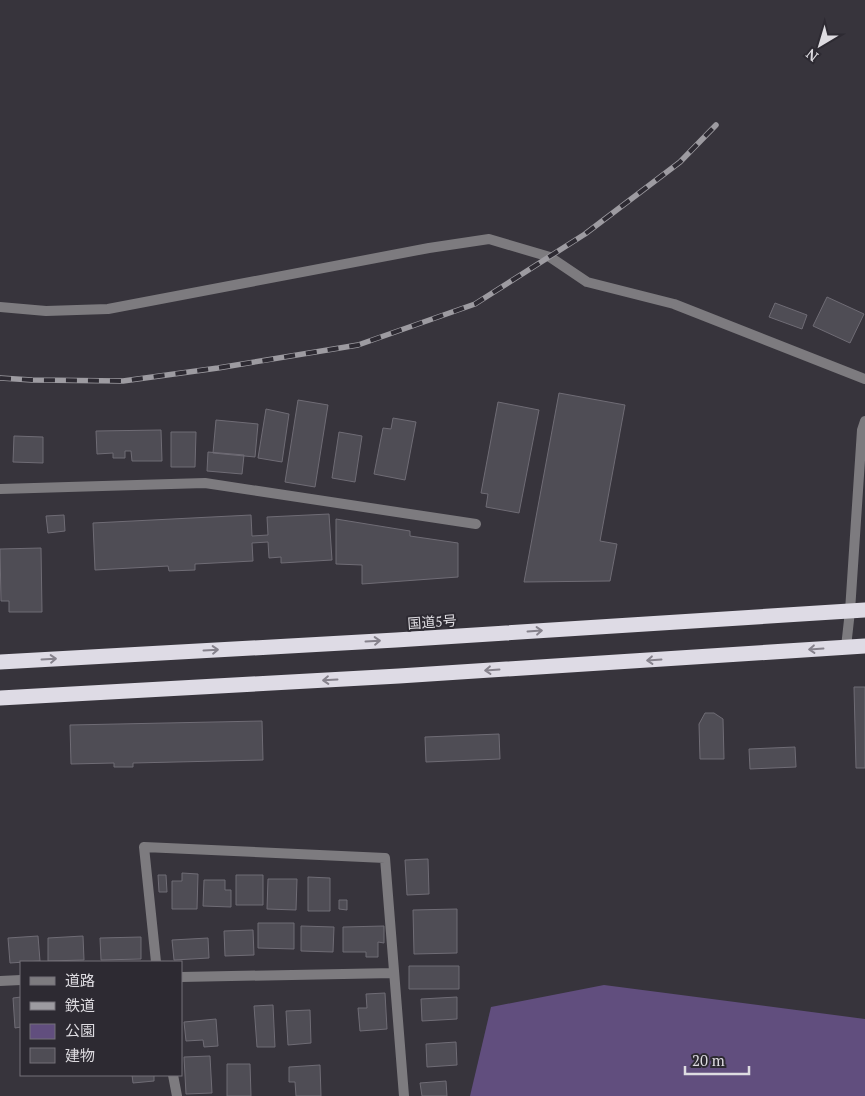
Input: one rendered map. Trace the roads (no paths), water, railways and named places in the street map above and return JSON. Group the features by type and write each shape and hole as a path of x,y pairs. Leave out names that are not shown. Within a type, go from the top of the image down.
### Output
{"highway":[{"name":"国道5号","path":"0,662 396,640 857,611"},
{"path":"0,698 389,677 865,646"}],"street":[{"path":"0,307 46,310 108,309 420,250 489,239 550,257 587,282 674,304 865,379"},
{"path":"846,648 857,611 862,430 865,421"},
{"path":"0,489 205,483 476,524"},
{"path":"156,961 144,847 385,858 404,1096"},
{"path":"182,977 394,972"},
{"path":"0,981 20,980"},
{"path":"173,1076 177,1096"}],"railway":[{"path":"0,378 123,381 218,368 358,345 475,304 585,234 680,162 716,125"}]}
